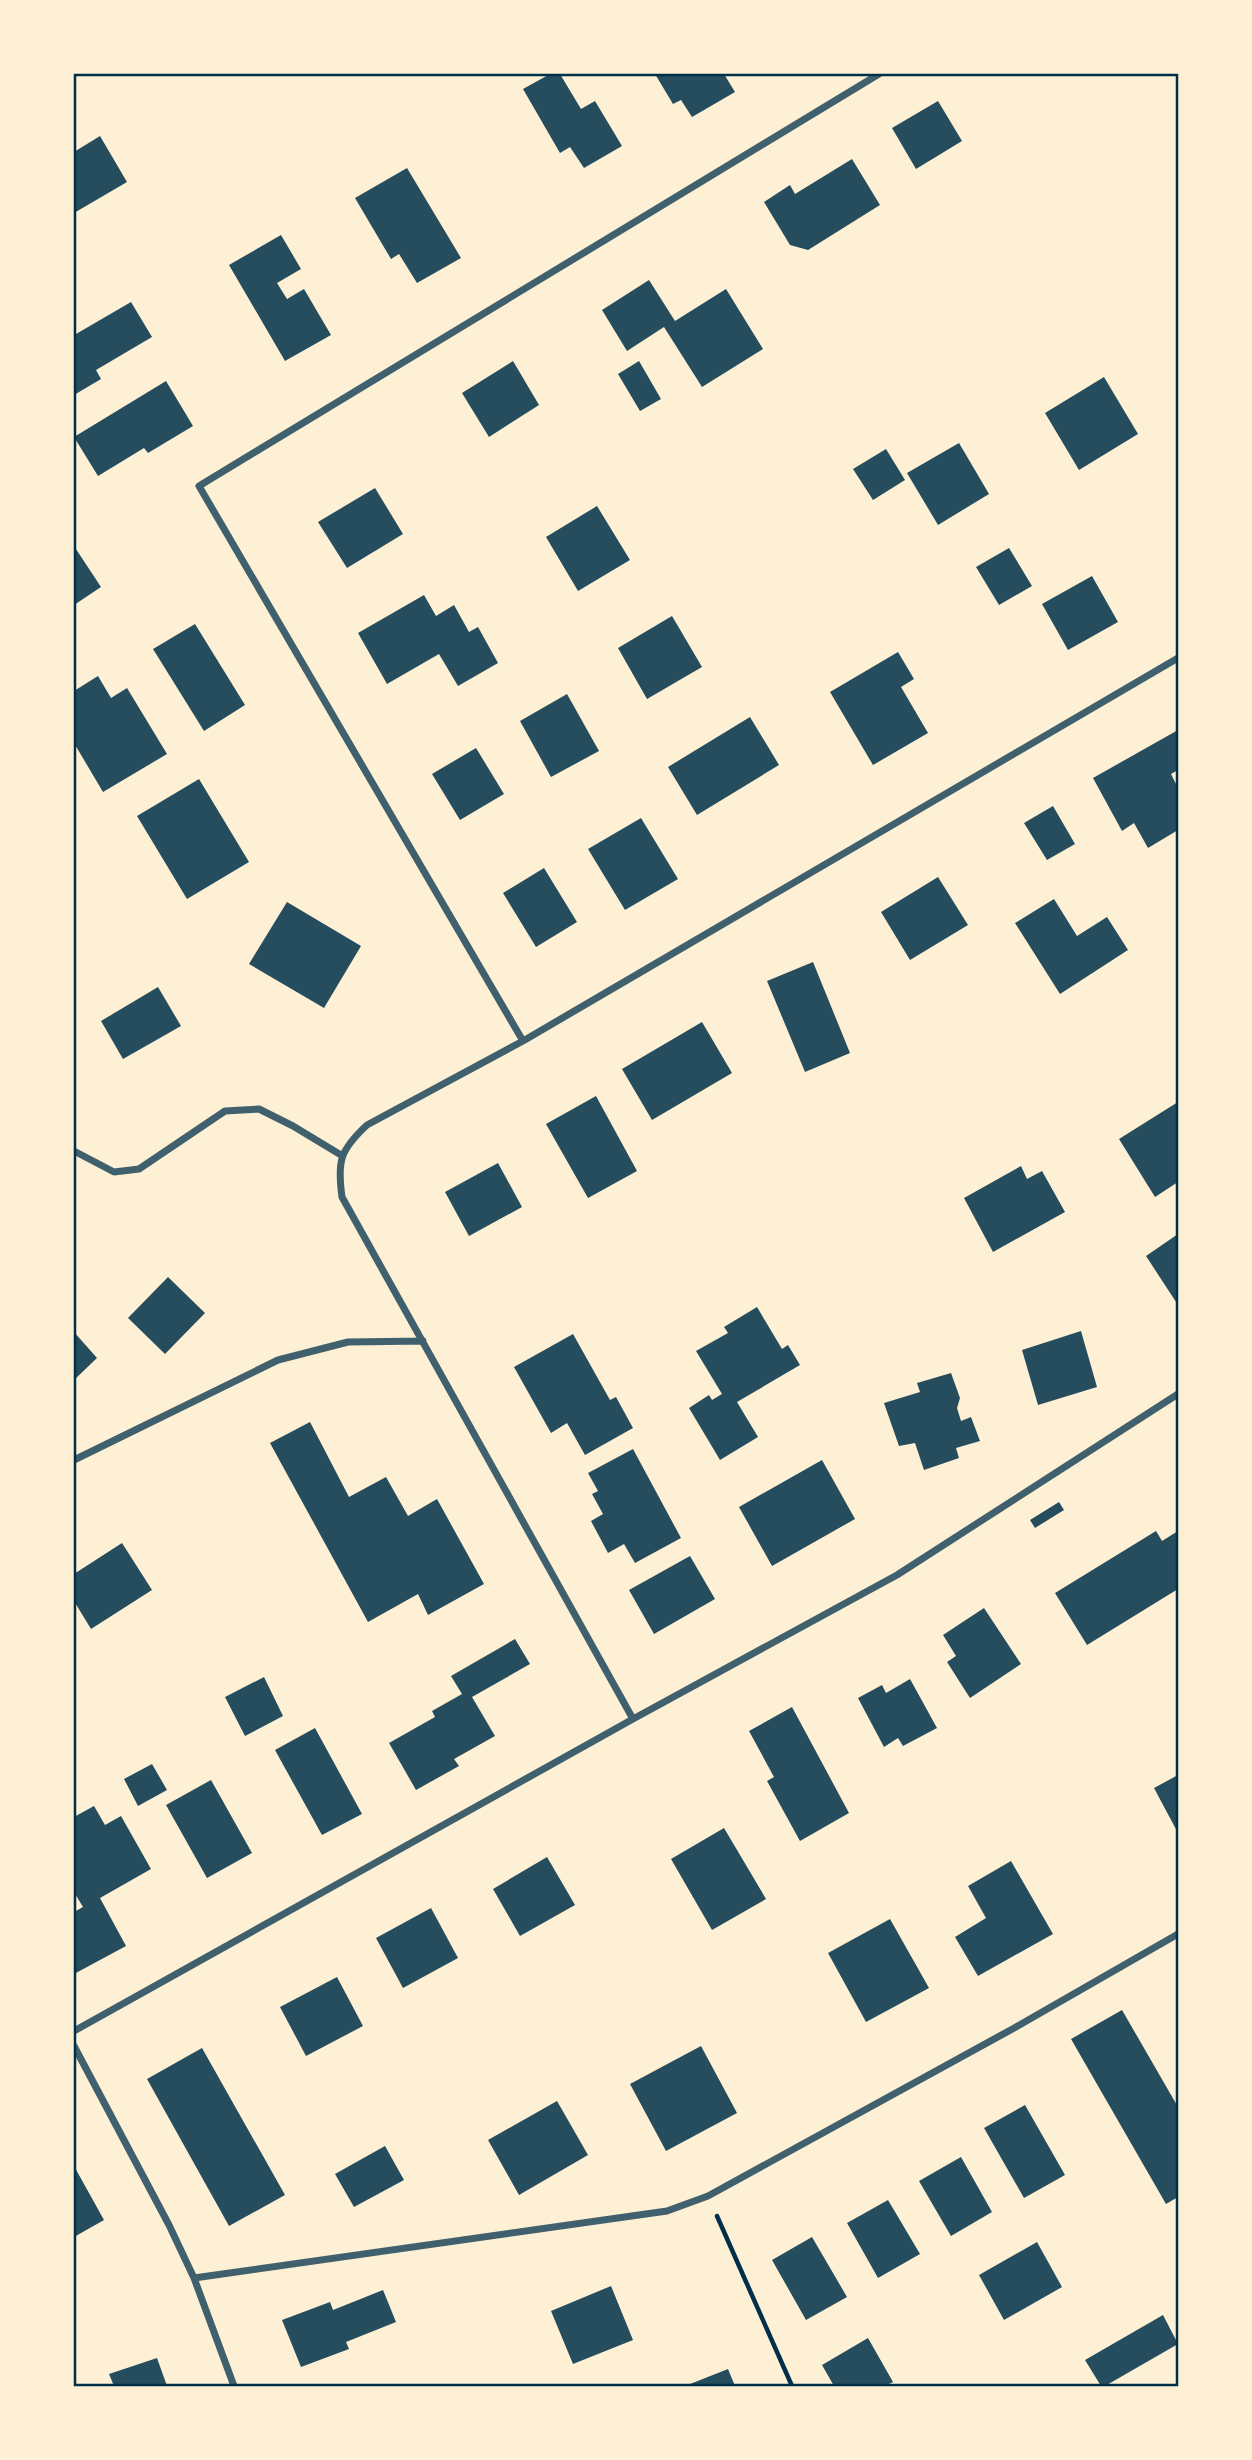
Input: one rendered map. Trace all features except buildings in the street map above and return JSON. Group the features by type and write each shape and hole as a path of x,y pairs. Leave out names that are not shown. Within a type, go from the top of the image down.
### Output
{"street":[{"path":"523,1041 199,486 879,74"},
{"path":"633,1719 342,1197 339,1172 341,1155 351,1140 367,1125 523,1041 1178,659"},
{"path":"74,1151 114,1171 139,1169 225,1111 259,1109 341,1155"},
{"path":"74,1460 278,1360 348,1342 423,1340"},
{"path":"74,2031 897,1575 1178,1394"},
{"path":"194,2278 667,2211 708,2196 1016,2027 1178,1934"},
{"path":"74,2046 169,2225 194,2278 234,2386"}],"path":[{"path":"708,2196 792,2386"}]}
